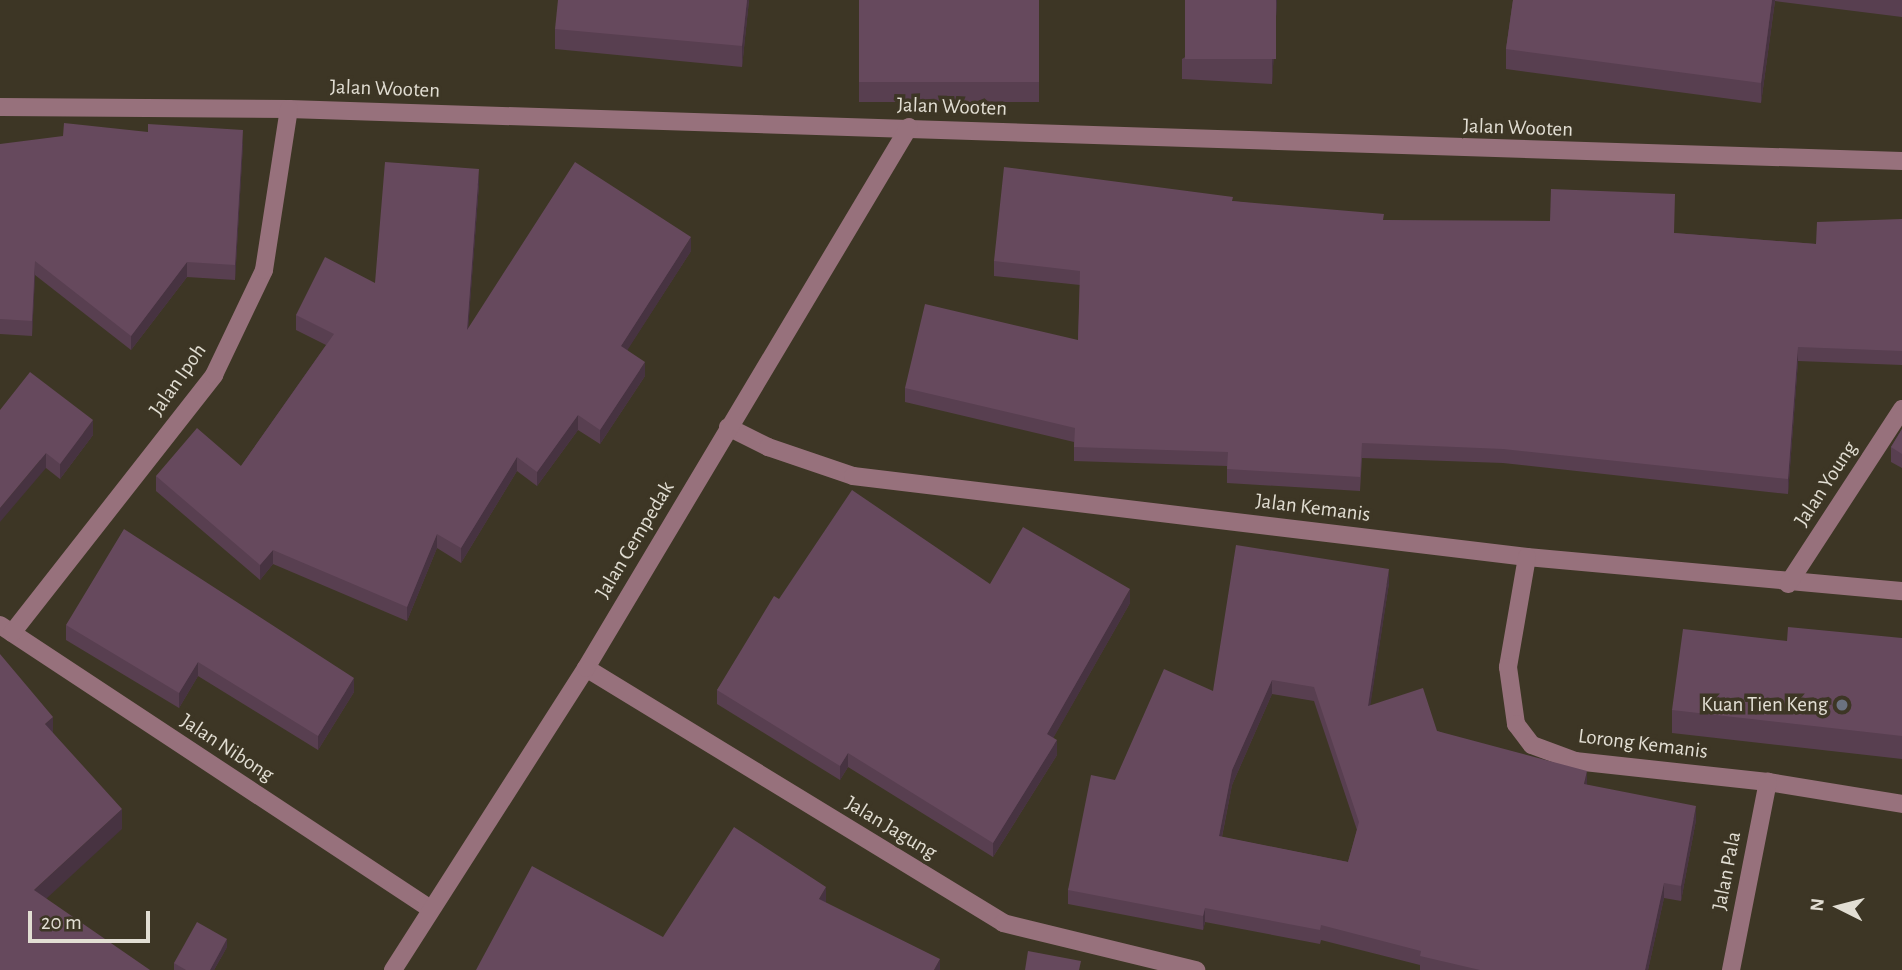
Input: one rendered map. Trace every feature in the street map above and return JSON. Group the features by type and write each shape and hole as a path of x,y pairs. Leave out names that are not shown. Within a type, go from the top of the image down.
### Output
{"street":[{"name":"Jalan Wooten","path":"0,107 289,109 1902,161"},
{"name":"Jalan Ipoh","path":"6,629 214,376 264,270 289,109"},
{"name":"Jalan Cempedak","path":"393,970 429,908 586,668 909,127"},
{"name":"Jalan Young","path":"1788,584 1902,409"},
{"name":"Jalan Kemanis","path":"728,427 768,447 853,476 1527,557 1788,584 1902,592"},
{"name":"Lorong Kemanis","path":"1527,557 1508,667 1516,724 1532,745 1575,761 1768,782 1902,804"},
{"name":"Jalan Nibong","path":"6,629 429,908"},
{"name":"Jalan Jagung","path":"586,668 1003,923 1196,970"},
{"name":"Jalan Pala","path":"1731,970 1768,782"}],"building":[{"path":"558,0 747,0 742,46 555,29"},
{"path":"859,0 1039,0 1039,82 859,82"},
{"path":"1185,0 1276,0 1276,59 1185,59"},
{"path":"1513,0 1772,0 1761,83 1506,49"},
{"path":"64,123 148,132 148,124 243,130 235,265 187,262 131,336 35,261 32,321 0,319 0,144 63,136"},
{"path":"385,162 479,169 467,330 575,162 691,237 621,346 645,362 600,430 578,415 537,472 517,457 461,548 437,534 407,607 273,550 260,565 156,476 197,428 241,466 334,334 296,315 325,257 375,283"},
{"path":"1004,167 1233,197 1232,201 1384,214 1383,220 1550,221 1551,189 1675,194 1674,233 1816,244 1817,222 1902,219 1902,351 1798,347 1788,479 1503,449 1362,443 1360,477 1227,469 1228,452 1074,447 1075,428 905,388 925,304 1078,340 1080,271 994,261"},
{"path":"30,372 93,420 60,464 46,453 0,508 0,410"},
{"path":"1902,429 1902,454 1891,447"},
{"path":"852,490 990,584 1023,527 1130,589 1047,734 1057,740 993,843 848,753 840,766 717,690 774,596 779,599"},
{"path":"124,529 354,678 318,736 198,662 179,693 66,625"},
{"path":"1236,545 1389,569 1368,706 1423,688 1437,731 1587,771 1584,784 1696,806 1681,886 1664,883 1645,970 1480,970 1420,956 1421,951 1321,925 1320,930 1205,908 1203,916 1068,890 1091,775 1115,780 1164,669 1213,691","holes":["1272,680 1314,687 1359,822 1348,862 1219,836 1232,770"]},
{"path":"1788,627 1902,638 1902,736 1672,710 1683,629 1787,641"},
{"path":"0,654 53,717 45,724 122,809 34,890 150,970 0,970"},
{"path":"734,827 826,887 819,899 940,959 934,970 476,970 532,866 663,937"},
{"path":"197,922 227,939 210,970 186,970 174,963"},
{"path":"1028,951 1081,961 1079,970 1025,970"}],"place":[{"name":"Kuan Tien Keng","path":"1842,705"}]}
